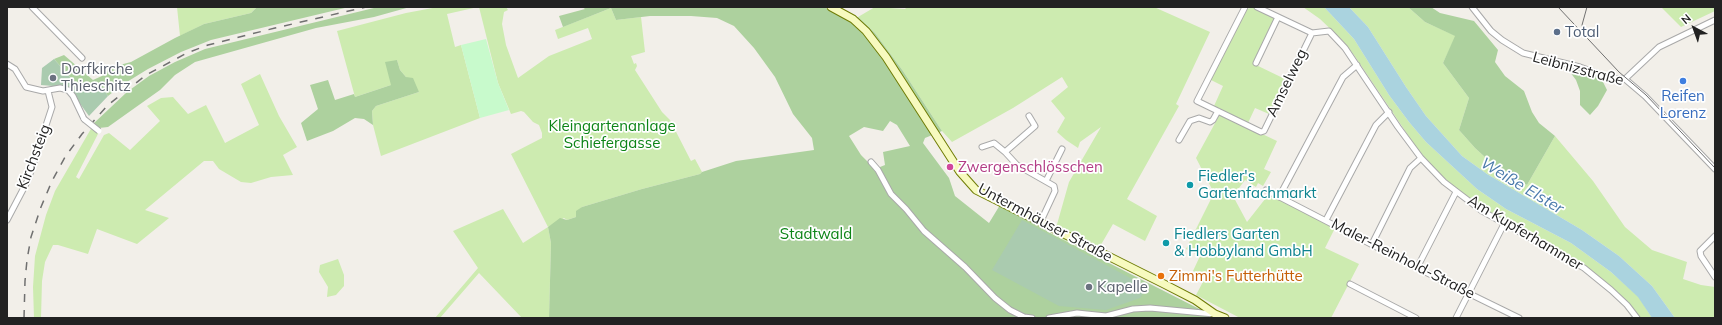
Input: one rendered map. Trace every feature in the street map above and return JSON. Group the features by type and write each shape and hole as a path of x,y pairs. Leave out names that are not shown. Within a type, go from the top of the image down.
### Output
{"main road":[{"name":"Untermhäuser Straße","path":"831,7 853,19 866,32 886,57 960,172 976,190 1041,221 1080,243 1189,297 1215,314 1225,318"}],"street":[{"path":"32,7 82,58"},
{"path":"1178,140 1190,121 1199,118 1210,122 1218,111 1197,101 1245,7"},
{"path":"1258,7 1312,33"},
{"name":"Leibnizstraße","path":"1472,7 1491,31 1523,53 1580,67 1610,78 1625,78 1645,96 1715,169"},
{"path":"1256,63 1278,17"},
{"path":"1625,78 1659,47 1715,20"},
{"name":"Am Kupferhammer","path":"1312,33 1330,31 1345,48 1421,158 1444,182 1482,212 1584,268 1627,305 1637,318"},
{"name":"Amselweg","path":"1218,111 1261,132 1264,131 1312,33"},
{"path":"7,64 15,69 26,87 48,91 60,88 68,90 73,96 84,119 99,131"},
{"path":"1279,197 1343,77 1357,65"},
{"name":"Kirchsteig","path":"7,220 28,180 52,107 48,91"},
{"path":"1326,220 1376,125 1389,112"},
{"path":"1005,152 1036,126 1029,116"},
{"path":"982,147 994,143 1017,165 1054,186 1055,191 1041,221"},
{"path":"1046,181 1062,149"},
{"path":"1372,244 1410,168 1421,158"},
{"path":"871,162 878,170 891,194 928,235 965,267 995,298 1010,310 1024,317 1032,318"},
{"name":"Maler-Reinhold-Straße","path":"1266,190 1417,268 1519,318"},
{"path":"1417,268 1456,192"},
{"path":"1456,318 1504,224"},
{"path":"1715,236 1700,251 1701,256 1715,277"},
{"path":"1350,284 1416,318"},
{"name":"Untermhäuser Straße","path":"1049,318 1077,313 1106,316 1134,309 1150,308 1215,314"}],"green space":[{"path":"177,7 257,7 251,13 204,24 180,36"},
{"path":"257,7 349,7 211,40 181,52 148,69 122,85 108,96 102,87 88,90 77,85 54,59 64,55 93,80 102,76 108,68 131,62 204,24 251,13"},
{"path":"378,7 410,7 374,17 316,28 195,62 175,75 160,90 108,127 99,128 93,124 127,92 149,76 175,62 205,49"},
{"path":"438,7 478,7 447,14 455,47 461,45 480,118 381,156 373,125 372,111 376,106 419,92 400,70 397,60 391,85 355,97 337,31 406,13"},
{"name":"Kleingartenanlage Schiefergasse","path":"479,7 506,7 508,10 504,12 502,24 506,45 518,78 549,56 592,39 588,28 558,39 555,30 611,8 616,20 641,17 645,52 631,56 634,64 636,63 637,66 635,70 662,112 670,120 691,161 695,159 702,172 700,174 582,207 576,217 567,220 564,218 548,227 511,154 542,138 542,133 539,125 533,122 524,112 521,111 511,114 498,83"},
{"name":"Stadtwald","path":"582,7 822,7 832,10 846,18 858,17 875,33 903,71 942,131 925,138 923,143 949,178 955,196 989,223 1000,205 1054,235 1217,318 549,318 551,243 548,227 560,218 567,220 576,217 576,211 582,207 700,174 702,172 736,161 814,150 812,138 793,114 775,77 754,48 734,26 717,18 691,16 650,16 616,20 611,8 563,27 559,16 585,9","holes":["890,121 897,125 910,146 883,152 885,165 875,169 861,155 849,136 864,127 883,131"]},
{"path":"875,7 905,9 907,7 1154,7 1210,32 1176,104 1179,106 1127,199 1157,216 1145,241 1113,224 1095,255 1054,235 1069,182 1101,127 1080,142 1078,148 1057,132 1065,118 1051,101 1068,87 1062,77 1013,108 952,142 942,131 903,71 875,33 858,17"},
{"path":"1254,7 1275,18 1254,64 1285,79 1269,114 1255,108 1248,123 1214,106 1223,86 1211,80 1247,9"},
{"path":"1303,7 1324,7 1354,39 1389,95 1409,122 1426,142 1477,189 1506,209 1571,243 1611,272 1639,297 1652,318 1640,318 1634,310 1576,262 1476,204 1443,178 1418,150 1343,41 1320,19"},
{"path":"1349,7 1408,7 1425,22 1456,36 1443,63 1469,98 1459,130 1475,148 1498,169 1527,185 1555,136 1593,181 1625,227 1652,250 1687,262 1683,279 1701,285 1715,287 1715,318 1675,318 1652,286 1619,256 1582,230 1487,174 1462,156 1426,116 1368,27"},
{"path":"1408,7 1431,7 1440,13 1474,21 1498,50 1495,62 1505,76 1524,91 1532,112 1539,123 1555,136 1527,185 1498,169 1475,148 1459,130 1469,98 1443,63 1455,36 1425,22"},
{"path":"1661,7 1715,7 1715,11 1681,27"},
{"path":"486,39 498,83 509,110 480,118 461,45"},
{"path":"54,59 77,85 88,90 102,87 108,96 89,116 73,94 65,87 41,85 42,68"},
{"path":"397,60 400,70 406,77 413,78 419,92 376,106 372,111 373,125 364,119 355,118 333,131 307,141 301,123 318,109 310,85 328,80 335,100 354,94 355,97 391,85 385,62"},
{"path":"1570,68 1592,75 1603,82 1607,90 1598,106 1590,115 1580,105 1580,91 1576,80 1570,72"},
{"path":"260,74 279,116 297,147 283,155 293,175 271,177 251,183 241,182 219,169 213,161 204,161 145,210 169,218 137,244 97,229 88,254 58,245 53,245 45,262 42,281 41,318 34,318 33,287 35,256 46,215 55,191 92,127 99,132 76,177 79,179 104,135 109,133 130,150 160,121 147,106 161,98 173,97 188,114 206,105 225,143 259,125 241,84"},
{"path":"1220,114 1277,141 1264,169 1271,172 1263,186 1258,183 1256,187 1245,180 1233,196 1247,222 1269,194 1335,228 1325,248 1359,264 1331,318 1240,318 1196,295 1205,278 1193,271 1200,256 1186,249 1214,193 1196,158"},
{"path":"503,209 523,243 548,227 551,243 549,318 522,318 479,273 440,318 435,318 478,268 453,231"},
{"path":"1022,220 1147,287 1140,298 1106,310 1059,306 992,270"},
{"path":"338,259 344,275 344,286 336,295 327,297 328,287 319,272 320,265"}],"water":[{"path":"1324,7 1349,7 1368,27 1426,116 1462,156 1487,174 1582,230 1619,256 1652,286 1675,318 1652,318 1638,297 1611,272 1571,243 1506,209 1477,189 1426,142 1409,122 1389,95 1354,39"}],"tram line":[{"path":"1558,7 1619,72 1646,95 1715,168"},
{"path":"1583,34 1582,25 1587,7"}],"railway":[{"path":"24,318 27,260 31,237 41,207 52,181 65,157 82,134 108,105 146,75 187,53 208,45 366,7"}],"place":[{"name":"Total","path":"1557,32"},
{"name":"Dorfkirche Thieschitz","path":"53,78"},
{"name":"Reifen Lorenz","path":"1683,81"},
{"name":"Zwergenschlösschen","path":"950,167"},
{"name":"Fiedler's Gartenfachmarkt","path":"1190,185"},
{"name":"Fiedlers Garten & Hobbyland GmbH","path":"1166,243"},
{"name":"Zimmi's Futterhütte","path":"1161,276"},
{"name":"Kapelle","path":"1089,287"}],"water label":[{"name":"Weiße Elster","path":"1522,186"}]}
